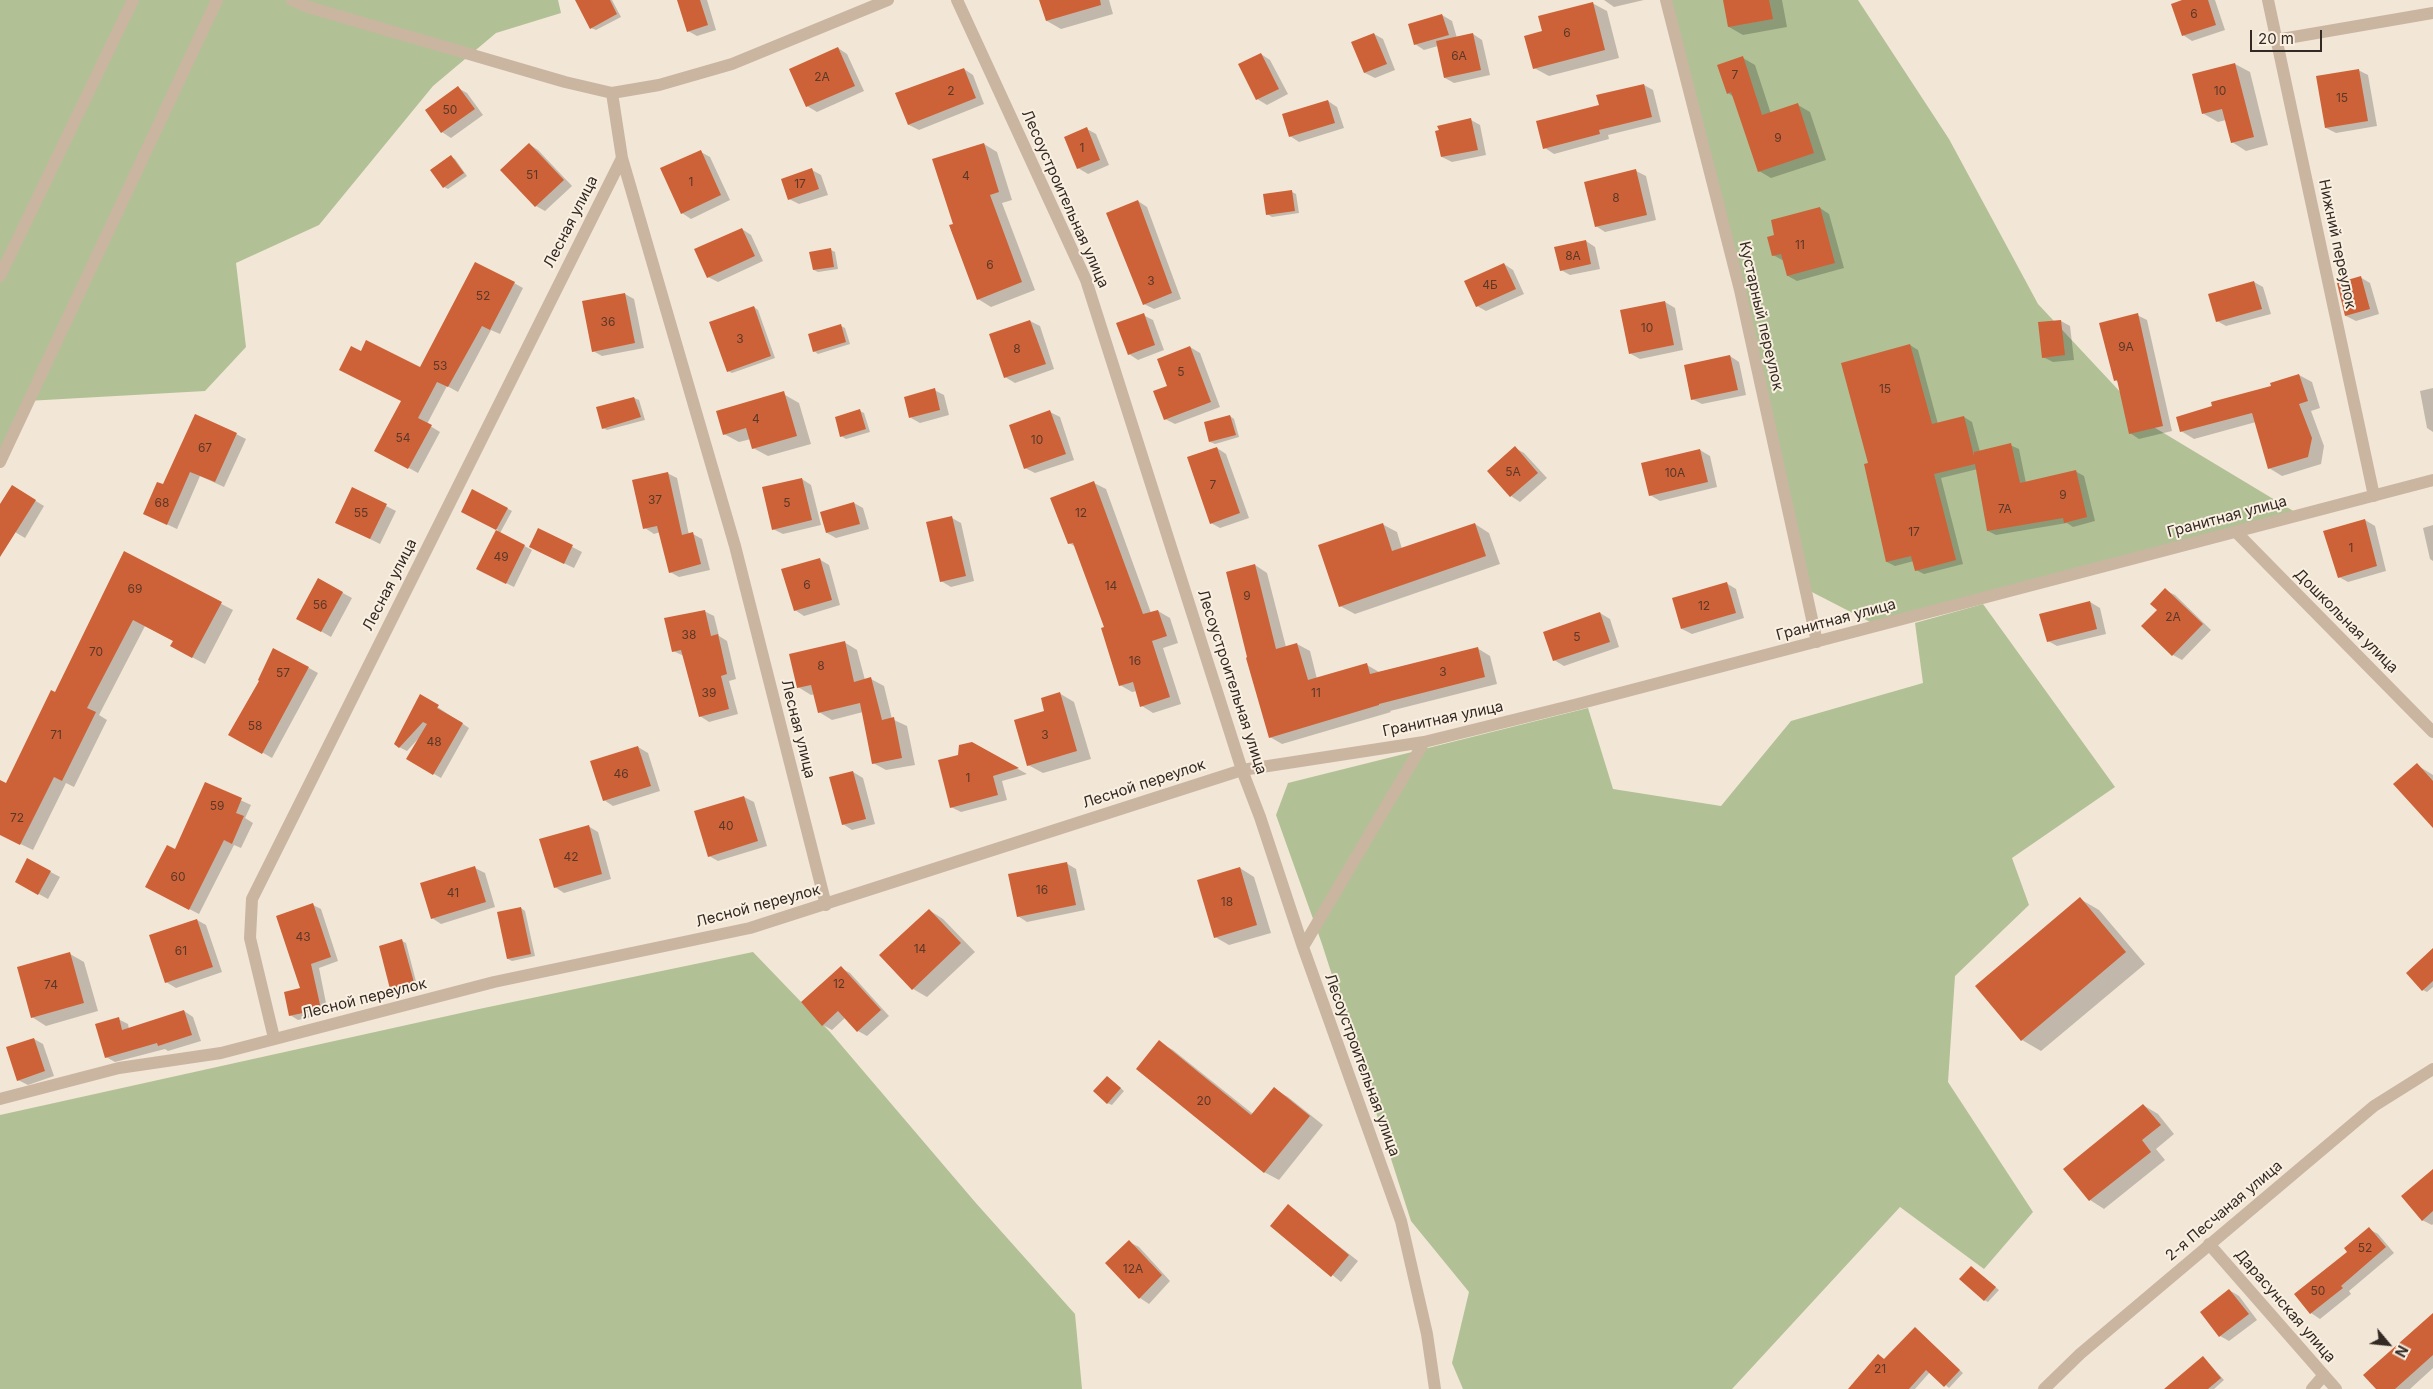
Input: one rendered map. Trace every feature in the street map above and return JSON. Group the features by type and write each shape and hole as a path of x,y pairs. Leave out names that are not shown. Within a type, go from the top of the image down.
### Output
{"street":[{"path":"0,276 133,0"},
{"path":"0,462 218,0"},
{"path":"292,0 308,7 565,82 612,93 659,85 732,64 888,0"},
{"name":"Лесоустроительная улица","path":"956,0 1086,280 1242,770 1260,816 1303,947 1400,1221 1427,1334 1435,1389"},
{"name":"Кустарный переулок","path":"1666,0 1740,290 1817,642"},
{"name":"Нижний переулок","path":"2268,0 2374,496"},
{"path":"2276,40 2433,13"},
{"name":"Лесная улица","path":"612,93 622,158 735,546 826,905"},
{"name":"Лесная улица","path":"274,1038 250,938 252,898 622,158"},
{"name":"Гранитная улица","path":"1242,770 1424,742 1817,642 2433,480"},
{"name":"Дошкольная улица","path":"2236,532 2433,732"},
{"path":"1303,947 1424,742"},
{"name":"Лесной переулок","path":"0,1099 119,1068 221,1053 494,982 750,928 1242,770"},
{"name":"2-я Песчаная улица","path":"2044,1389 2080,1354 2374,1106 2433,1069"},
{"name":"Дарасунская улица","path":"2210,1244 2336,1389"},
{"path":"2312,1389 2324,1375"}],"green space":[{"path":"0,0 558,0 561,13 496,33 433,86 319,225 236,263 246,347 205,391 27,401 0,455"},
{"path":"1666,0 1858,0 1949,139 2038,304 2152,426 2300,515 1878,626 1806,589"},
{"path":"1983,604 2115,787 2012,858 2029,905 1955,976 1948,1082 2033,1212 1984,1269 1900,1207 1732,1389 1463,1389 1452,1363 1469,1292 1411,1221 1322,944 1276,815 1288,783 1588,708 1613,789 1721,806 1791,721 1923,683 1915,623"},
{"path":"753,952 830,1032 975,1202 1075,1314 1082,1389 0,1389 0,1115 479,1009"}],"building":[{"path":"575,0 610,0 617,14 590,29"},
{"path":"677,0 700,0 708,25 687,32"},
{"path":"1039,0 1100,0 1101,5 1046,21"},
{"path":"1723,0 1769,0 1773,19 1728,27"},
{"path":"2182,0 2208,0 2216,25 2182,36 2171,4"},
{"path":"1593,2 1605,50 1533,69 1524,36 1542,31 1538,16"},
{"path":"1442,14 1449,35 1414,45 1408,24"},
{"path":"1374,33 1387,64 1364,73 1351,42"},
{"path":"1473,33 1481,70 1444,78 1436,41"},
{"path":"838,47 855,86 806,107 789,69"},
{"path":"1261,53 1279,89 1256,100 1238,64"},
{"path":"1743,56 1762,115 1798,103 1814,153 1758,172 1731,92 1727,94 1717,65"},
{"path":"2235,63 2254,137 2231,143 2222,109 2202,114 2192,74"},
{"path":"964,68 976,98 908,125 895,93"},
{"path":"2359,69 2368,121 2325,128 2316,76"},
{"path":"1644,84 1652,117 1599,130 1600,134 1543,149 1536,121 1599,105 1596,95"},
{"path":"458,86 475,109 441,133 425,110"},
{"path":"1328,100 1335,123 1289,137 1282,114"},
{"path":"1471,118 1478,150 1441,157 1435,131 1439,130 1437,126"},
{"path":"1087,127 1100,160 1077,169 1064,137"},
{"path":"529,143 564,180 535,207 500,170"},
{"path":"984,143 999,192 990,195 1022,282 977,300 949,225 953,224 932,159"},
{"path":"701,150 721,195 681,214 660,168"},
{"path":"451,155 464,173 443,188 430,170"},
{"path":"812,168 819,189 788,200 781,179"},
{"path":"1636,169 1647,215 1595,227 1584,182"},
{"path":"1292,190 1295,211 1266,215 1263,194"},
{"path":"1138,200 1172,293 1143,305 1106,213"},
{"path":"1820,207 1835,263 1787,276 1781,254 1772,256 1767,237 1774,235 1771,220"},
{"path":"742,228 755,256 707,278 694,249"},
{"path":"1586,240 1591,264 1560,271 1554,247"},
{"path":"831,248 834,267 813,270 809,252"},
{"path":"475,262 515,282 490,330 482,326 448,387 437,382 418,418 432,425 408,469 374,451 401,401 339,370 351,346 361,351 366,340 420,367"},
{"path":"1504,263 1516,289 1476,307 1464,281"},
{"path":"2361,276 2370,309 2345,316 2337,283"},
{"path":"2254,281 2262,309 2216,322 2208,294"},
{"path":"625,293 635,343 592,352 582,301"},
{"path":"1665,301 1674,345 1629,354 1620,310"},
{"path":"754,306 771,356 727,372 709,322"},
{"path":"1144,313 1155,345 1128,355 1116,323"},
{"path":"2138,313 2163,426 2129,434 2117,380 2114,381 2099,323"},
{"path":"1030,320 1046,364 1004,378 989,334"},
{"path":"2061,320 2065,355 2042,358 2038,322"},
{"path":"841,324 846,342 813,352 808,334"},
{"path":"1910,344 1932,424 1964,416 1974,456 1974,452 2011,443 2020,483 2076,470 2087,517 2064,523 2063,518 1987,531 1975,464 1934,474 1956,560 1915,571 1911,556 1886,562 1864,464 1868,463 1841,363"},
{"path":"1190,346 1211,402 1164,420 1153,391 1167,386 1157,359"},
{"path":"1730,355 1738,390 1691,400 1684,365"},
{"path":"2299,374 2308,401 2299,404 2312,438 2308,457 2268,469 2252,413 2180,432 2176,417 2212,406 2211,402 2271,386 2270,383"},
{"path":"935,388 940,410 909,418 904,397"},
{"path":"784,391 797,436 752,449 746,428 723,435 716,411"},
{"path":"634,397 641,417 602,429 596,407"},
{"path":"860,409 866,429 840,437 835,417"},
{"path":"1050,410 1066,454 1024,469 1009,425"},
{"path":"195,414 237,433 215,482 190,472 167,525 143,514 157,482 163,484"},
{"path":"1230,415 1236,435 1209,442 1204,422"},
{"path":"1515,446 1538,473 1510,497 1487,471"},
{"path":"1217,447 1240,513 1210,524 1187,457"},
{"path":"1700,449 1708,482 1649,496 1641,463"},
{"path":"668,472 682,535 693,532 701,564 669,573 657,526 643,529 632,480"},
{"path":"802,478 812,520 772,530 762,487"},
{"path":"1094,481 1143,614 1158,610 1167,636 1152,641 1170,697 1140,707 1133,682 1119,686 1101,628 1104,627 1073,543 1068,544 1050,498"},
{"path":"12,485 36,500 0,557 0,504"},
{"path":"352,487 387,504 370,539 335,523"},
{"path":"472,489 508,508 496,530 461,512"},
{"path":"854,502 860,524 826,533 820,512"},
{"path":"952,516 966,576 940,582 926,522"},
{"path":"2365,519 2377,566 2338,578 2323,531"},
{"path":"1383,523 1392,551 1475,523 1486,556 1339,607 1318,545"},
{"path":"538,528 573,545 564,564 529,547"},
{"path":"496,530 525,545 506,584 476,569"},
{"path":"124,551 222,602 192,658 170,646 173,641 133,620 87,708 96,712 62,781 54,777 20,845 0,835 0,780 6,783 51,690 55,692"},
{"path":"820,558 832,600 794,611 781,569"},
{"path":"1255,564 1276,649 1297,643 1308,680 1367,663 1370,674 1478,647 1485,677 1379,704 1269,738 1246,658 1226,572"},
{"path":"318,578 343,592 321,632 296,619"},
{"path":"1727,582 1736,613 1681,629 1672,598"},
{"path":"2165,588 2203,624 2172,656 2141,626 2157,610 2150,604"},
{"path":"2090,601 2097,629 2047,642 2039,614"},
{"path":"705,610 711,636 718,634 727,674 721,676 729,709 699,717 681,650 672,652 664,618"},
{"path":"1600,612 1610,642 1553,661 1543,632"},
{"path":"845,641 854,682 871,677 882,720 894,717 902,758 872,764 860,703 818,713 811,685 797,688 789,654"},
{"path":"273,648 309,667 262,754 228,735 259,681"},
{"path":"1060,692 1077,751 1027,766 1014,720 1044,711 1041,698"},
{"path":"420,694 439,705 437,708 463,723 433,775 406,759 427,724 423,722 399,748 394,744"},
{"path":"972,742 1019,768 993,776 998,795 950,808 938,760 958,755 959,745"},
{"path":"638,746 651,786 603,801 590,761"},
{"path":"2417,763 2433,781 2433,828 2393,784"},
{"path":"853,771 866,819 842,825 829,777"},
{"path":"205,782 242,798 236,813 244,816 232,844 224,840 189,910 145,887 167,845 175,849"},
{"path":"744,796 758,841 708,857 694,811"},
{"path":"589,825 602,874 554,888 539,839"},
{"path":"27,858 51,871 38,895 15,882"},
{"path":"1067,862 1076,905 1017,917 1008,874"},
{"path":"475,866 486,902 431,919 420,883"},
{"path":"1240,867 1257,925 1214,938 1197,880"},
{"path":"2080,897 2126,952 2021,1041 1975,986"},
{"path":"313,903 331,957 311,964 321,1009 289,1016 284,992 300,988 276,916"},
{"path":"521,907 531,954 507,959 497,912"},
{"path":"929,909 961,943 912,990 879,955"},
{"path":"197,919 213,967 165,983 149,935"},
{"path":"402,939 415,986 391,993 379,946"},
{"path":"2433,948 2433,981 2422,991 2406,973"},
{"path":"70,952 84,1003 31,1018 17,967"},
{"path":"841,966 881,1010 857,1032 838,1011 822,1026 801,1002"},
{"path":"184,1010 192,1035 158,1046 157,1043 105,1058 95,1024 119,1017 122,1030"},
{"path":"34,1038 45,1071 17,1081 6,1047"},
{"path":"1159,1040 1251,1115 1274,1087 1310,1116 1264,1173 1136,1069"},
{"path":"1107,1076 1121,1088 1107,1104 1093,1091"},
{"path":"2143,1104 2161,1125 2142,1140 2151,1152 2089,1201 2063,1169"},
{"path":"2433,1169 2433,1211 2422,1221 2401,1196"},
{"path":"1288,1204 1349,1255 1331,1277 1270,1226"},
{"path":"2369,1227 2386,1247 2341,1286 2343,1288 2310,1314 2294,1294 2347,1252 2344,1248"},
{"path":"1129,1240 1162,1275 1139,1299 1105,1263"},
{"path":"1971,1266 1996,1287 1984,1301 1959,1279"},
{"path":"2229,1289 2249,1314 2219,1337 2200,1312"},
{"path":"2433,1313 2433,1355 2395,1389 2376,1389 2363,1375"},
{"path":"1915,1327 1960,1370 1944,1387 1926,1370 1909,1389 1848,1389 1878,1354 1884,1359"},
{"path":"2203,1356 2221,1378 2208,1389 2164,1389"}]}
